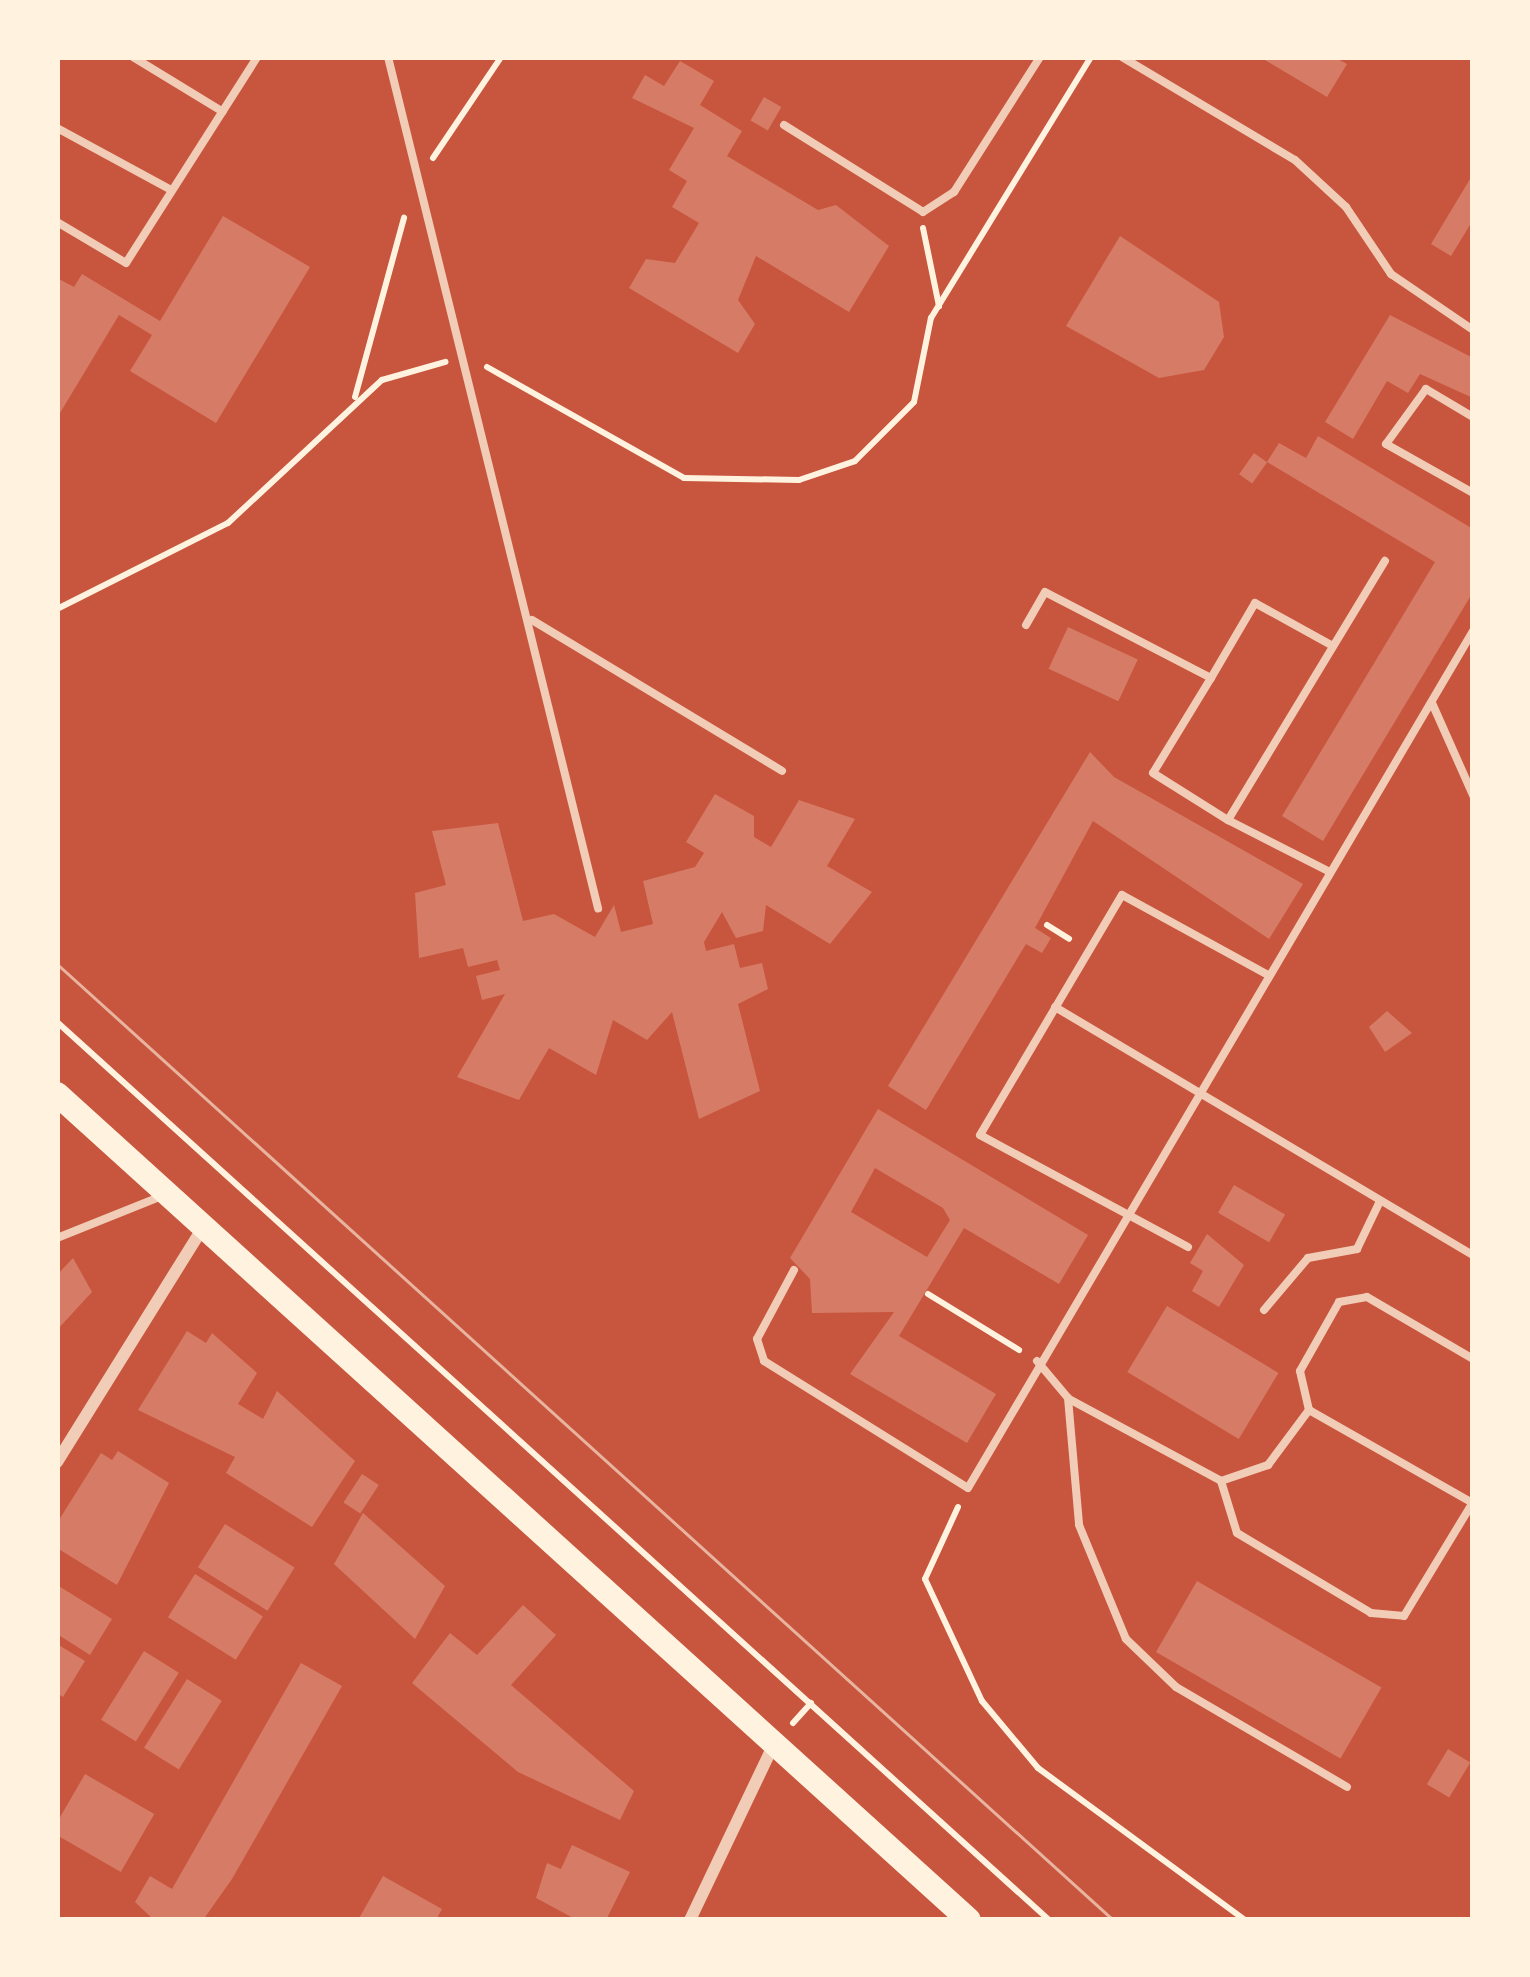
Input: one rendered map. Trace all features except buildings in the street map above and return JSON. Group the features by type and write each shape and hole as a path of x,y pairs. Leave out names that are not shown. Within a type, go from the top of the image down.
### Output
{"main road":[{"path":"57,1094 969,1920"}],"street":[{"path":"57,1462 203,1227"},
{"path":"690,1920 774,1744"}],"lane":[{"path":"133,57 223,112"},
{"path":"57,222 126,263 256,57"},
{"path":"388,57 531,619 598,908"},
{"path":"784,125 923,212 954,192 1040,57"},
{"path":"1122,57 1295,160 1346,207 1390,274 1473,330"},
{"path":"57,128 171,190"},
{"path":"1473,417 1426,389 1386,444 1473,493"},
{"path":"1228,820 1385,561"},
{"path":"1026,625 1045,592 1210,678"},
{"path":"1330,872 1228,820 1153,773 1255,604 1333,646"},
{"path":"531,619 782,772"},
{"path":"794,1270 762,1326 764,1360 968,1488 1037,1361 1473,631"},
{"path":"1431,701 1473,795"},
{"path":"1188,1247 1125,1218 980,1135 1122,895 1268,975"},
{"path":"1054,1007 1473,1256"},
{"path":"57,1238 167,1194"},
{"path":"1264,1310 1308,1258 1357,1249 1380,1201"},
{"path":"1037,1361 1068,1398 1221,1481 1237,1533 1371,1613 1404,1616 1473,1502 1309,1410 1300,1371 1340,1302 1366,1297 1473,1359"},
{"path":"1068,1398 1079,1525 1126,1640 1175,1687 1348,1787"},
{"path":"1221,1481 1268,1465 1309,1410"}],"path":[{"path":"57,609 228,523 382,380 464,362 583,411 658,470 799,480 855,461 905,418 939,306 1091,57"},
{"path":"923,212 924,268 939,306"},
{"path":"57,1022 1049,1920"},
{"path":"928,1294 1037,1361"},
{"path":"968,1488 925,1579 961,1669 1038,1768 1245,1920"}],"tram line":[{"path":"57,964 1113,1920"}]}
